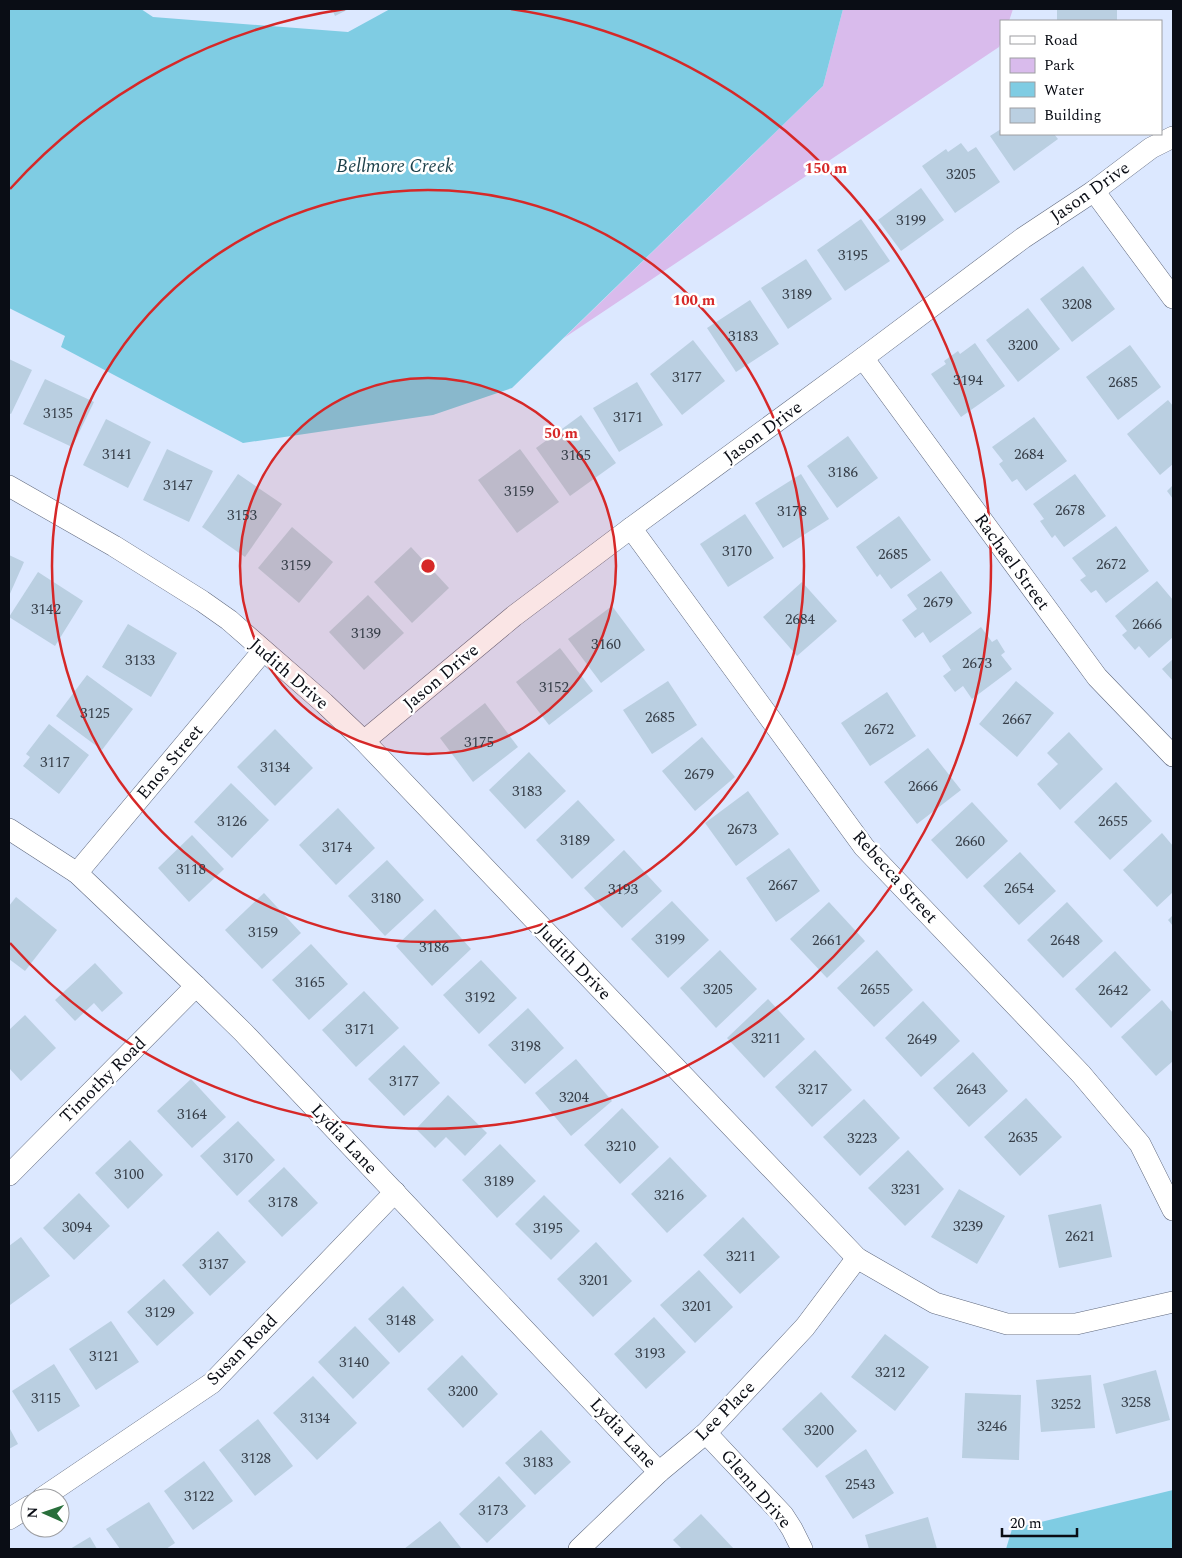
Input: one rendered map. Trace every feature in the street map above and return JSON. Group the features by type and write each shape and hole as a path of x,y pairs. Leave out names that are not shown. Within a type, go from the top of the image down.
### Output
{"street":[{"name":"Jason Drive","path":"364,742 514,616 631,528 1024,238 1094,191 1151,148 1173,137"},
{"path":"1094,191 1173,298"},
{"name":"Rachael Street","path":"863,358 1098,678 1173,756"},
{"name":"Judith Drive","path":"9,486 114,546 202,601 229,620 324,703 364,742 857,1258 934,1304 1007,1324 1076,1324 1173,1302"},
{"name":"Rebecca Street","path":"631,528 864,847 1082,1074 1140,1144 1173,1210"},
{"name":"Enos Street","path":"77,873 263,650"},
{"name":"Lydia Lane","path":"9,828 77,873 250,1039 659,1472"},
{"name":"Timothy Road","path":"9,1175 196,986"},
{"name":"Susan Road","path":"57,1488 212,1382 395,1192"},
{"name":"Lee Place","path":"579,1549 659,1472 706,1432 805,1327 857,1258"},
{"name":"Glenn Drive","path":"706,1432 783,1515 802,1549"},
{"path":"9,1519 20,1512"}],"green space":[{"path":"843,9 1013,9 1009,20 1000,20 999,47 564,338 823,86"}],"water":[{"name":"Bellmore Creek","path":"9,9 141,9 153,17 348,32 390,9 843,9 823,86 512,388 433,415 243,443 61,347 65,336 9,308"},
{"path":"1173,1490 1173,1549 1006,1549 1012,1529"}],"building":[{"path":"332,9 349,9 335,16"},
{"path":"1057,9 1117,9 1117,20 1057,20"},
{"path":"1000,130 1000,135 1055,135 1058,139 1014,171 990,136"},
{"path":"961,143 968,152 976,147 1000,182 955,213 922,166 946,149 948,152"},
{"path":"921,188 944,220 901,251 878,220"},
{"path":"861,219 890,261 845,291 817,250"},
{"path":"806,259 832,299 788,329 761,288"},
{"path":"1083,266 1115,309 1072,342 1040,299"},
{"path":"750,300 779,344 736,372 707,328"},
{"path":"1028,308 1060,349 1018,382 986,340"},
{"path":"693,340 725,381 682,415 650,374"},
{"path":"975,343 1005,386 961,417 931,374 946,364 944,361 958,351 960,354"},
{"path":"1130,345 1161,387 1118,420 1086,377"},
{"path":"9,359 32,370 11,414 9,413"},
{"path":"45,379 94,402 72,447 23,424"},
{"path":"637,382 663,425 619,452 593,408"},
{"path":"1168,400 1173,406 1173,464 1160,475 1127,434"},
{"path":"581,415 616,463 570,496 536,448"},
{"path":"1034,417 1067,461 1026,491 1017,479 1012,482 999,464 1003,461 992,447"},
{"path":"106,419 151,442 128,488 83,465"},
{"path":"848,436 878,478 837,508 807,466"},
{"path":"167,449 213,471 189,522 143,500"},
{"path":"520,449 559,502 517,533 478,480"},
{"path":"238,474 282,504 245,557 202,527"},
{"path":"801,474 829,519 783,548 755,503"},
{"path":"1075,474 1106,516 1064,547 1055,535 1052,538 1040,521 1044,519 1033,504"},
{"path":"1173,485 1173,499 1167,491"},
{"path":"745,514 774,558 728,587 700,544"},
{"path":"899,516 931,560 891,589 880,574 877,577 856,547"},
{"path":"1116,526 1149,571 1106,603 1096,590 1091,593 1080,580 1086,576 1072,558"},
{"path":"292,527 333,562 299,603 258,568"},
{"path":"411,547 449,588 412,623 374,582"},
{"path":"9,555 24,562 9,596"},
{"path":"941,571 972,613 930,643 923,632 915,638 902,620 917,609 907,595"},
{"path":"38,572 83,601 55,646 9,617"},
{"path":"1157,581 1173,600 1173,637 1149,658 1139,646 1135,650 1122,635 1127,631 1115,616"},
{"path":"802,582 837,621 797,656 763,617"},
{"path":"368,595 404,633 364,670 329,632"},
{"path":"612,606 645,650 601,683 568,639"},
{"path":"128,624 177,653 151,697 102,667"},
{"path":"981,627 992,642 997,639 1005,652 1001,655 1012,669 972,699 963,686 955,692 943,676 951,670 942,656"},
{"path":"560,648 593,691 549,725 516,682"},
{"path":"1173,659 1173,681 1162,669"},
{"path":"87,675 133,709 102,750 56,716"},
{"path":"668,681 697,725 652,754 623,710"},
{"path":"1016,681 1054,713 1017,757 979,724"},
{"path":"887,692 916,736 870,766 841,723"},
{"path":"485,703 518,747 473,782 440,738"},
{"path":"49,724 89,755 59,794 23,766 30,757 26,754"},
{"path":"275,729 313,768 275,806 237,767"},
{"path":"1069,732 1103,769 1060,810 1037,784 1058,764 1047,753"},
{"path":"702,737 735,777 695,811 662,771"},
{"path":"928,748 961,790 917,824 884,782"},
{"path":"529,752 566,791 525,829 489,790"},
{"path":"1116,782 1152,821 1110,860 1074,822"},
{"path":"231,783 269,820 232,858 194,822"},
{"path":"748,791 779,834 736,866 705,823"},
{"path":"578,800 615,840 572,879 536,840"},
{"path":"972,802 1008,841 967,879 931,840"},
{"path":"338,808 375,848 336,885 299,845"},
{"path":"1162,833 1173,846 1173,892 1157,907 1123,870"},
{"path":"192,835 224,869 189,902 158,868"},
{"path":"789,848 820,891 776,922 746,878"},
{"path":"624,850 662,891 622,928 584,888"},
{"path":"1020,852 1056,891 1019,925 983,886"},
{"path":"387,860 424,900 385,936 348,896"},
{"path":"264,893 301,933 262,969 225,930"},
{"path":"16,897 57,930 25,971 9,959 9,906"},
{"path":"672,901 709,940 668,978 631,939"},
{"path":"829,902 865,941 827,978 790,939"},
{"path":"1067,902 1103,941 1063,978 1027,940"},
{"path":"435,909 471,949 432,986 396,946"},
{"path":"1173,915 1173,926 1168,920"},
{"path":"311,944 348,984 309,1020 272,980"},
{"path":"720,950 757,989 716,1028 680,988"},
{"path":"877,950 913,990 874,1027 837,988"},
{"path":"1115,951 1151,990 1111,1028 1075,989"},
{"path":"481,960 517,998 479,1034 443,995"},
{"path":"95,963 123,993 102,1012 94,1003 75,1021 55,1000"},
{"path":"364,991 399,1028 356,1067 322,1030"},
{"path":"768,999 805,1039 764,1078 727,1038"},
{"path":"1162,1000 1173,1013 1173,1061 1156,1076 1121,1037"},
{"path":"923,1001 960,1041 921,1077 885,1038"},
{"path":"528,1008 564,1048 525,1084 488,1045"},
{"path":"25,1015 56,1048 21,1081 9,1068 9,1030"},
{"path":"404,1045 440,1083 404,1116 368,1079"},
{"path":"815,1050 852,1090 812,1127 775,1087"},
{"path":"973,1052 1008,1091 969,1127 933,1088"},
{"path":"576,1059 612,1101 571,1136 535,1093"},
{"path":"191,1079 226,1117 192,1148 157,1111"},
{"path":"448,1095 487,1133 465,1156 446,1137 435,1148 416,1129"},
{"path":"1026,1098 1062,1137 1020,1176 984,1137"},
{"path":"864,1099 900,1138 860,1176 823,1137"},
{"path":"622,1108 659,1147 620,1184 584,1145"},
{"path":"238,1121 275,1160 237,1196 200,1156"},
{"path":"130,1140 163,1175 128,1209 95,1173"},
{"path":"500,1144 536,1181 497,1218 462,1180"},
{"path":"908,1150 944,1189 905,1226 868,1188"},
{"path":"670,1157 707,1196 667,1233 631,1194"},
{"path":"284,1167 318,1203 282,1237 248,1201"},
{"path":"959,1189 1005,1216 977,1264 931,1237"},
{"path":"79,1193 110,1226 74,1260 43,1228"},
{"path":"544,1195 580,1231 551,1260 515,1224"},
{"path":"1101,1204 1112,1257 1059,1268 1048,1215"},
{"path":"743,1217 780,1257 740,1294 703,1255"},
{"path":"218,1231 246,1262 210,1296 182,1265"},
{"path":"21,1237 50,1276 10,1305 9,1246"},
{"path":"596,1242 632,1281 593,1317 557,1279"},
{"path":"699,1270 733,1307 695,1343 660,1305"},
{"path":"164,1279 194,1313 157,1346 127,1312"},
{"path":"403,1286 434,1320 399,1353 368,1319"},
{"path":"654,1317 686,1352 646,1389 614,1354"},
{"path":"111,1321 139,1362 96,1390 69,1349"},
{"path":"355,1326 390,1363 353,1399 318,1362"},
{"path":"885,1334 929,1367 895,1411 851,1377"},
{"path":"462,1355 498,1394 463,1428 427,1389"},
{"path":"54,1364 80,1406 38,1432 12,1391"},
{"path":"1156,1370 1170,1420 1116,1434 1103,1384"},
{"path":"1091,1375 1095,1428 1041,1432 1036,1380"},
{"path":"313,1376 357,1423 317,1460 273,1413"},
{"path":"821,1392 857,1431 817,1468 782,1429"},
{"path":"965,1393 1021,1395 1019,1460 962,1458"},
{"path":"258,1419 293,1466 255,1496 219,1450"},
{"path":"9,1427 18,1444 9,1449"},
{"path":"541,1430 571,1462 535,1495 505,1463"},
{"path":"866,1449 894,1493 853,1519 825,1476"},
{"path":"204,1461 233,1501 193,1530 164,1491"},
{"path":"499,1476 526,1506 487,1543 459,1514"},
{"path":"149,1502 175,1543 166,1549 120,1549 106,1529"},
{"path":"701,1514 734,1549 682,1549 673,1540"},
{"path":"928,1517 937,1549 869,1549 865,1535"},
{"path":"440,1521 462,1549 404,1549"},
{"path":"90,1537 97,1549 70,1549"}]}
